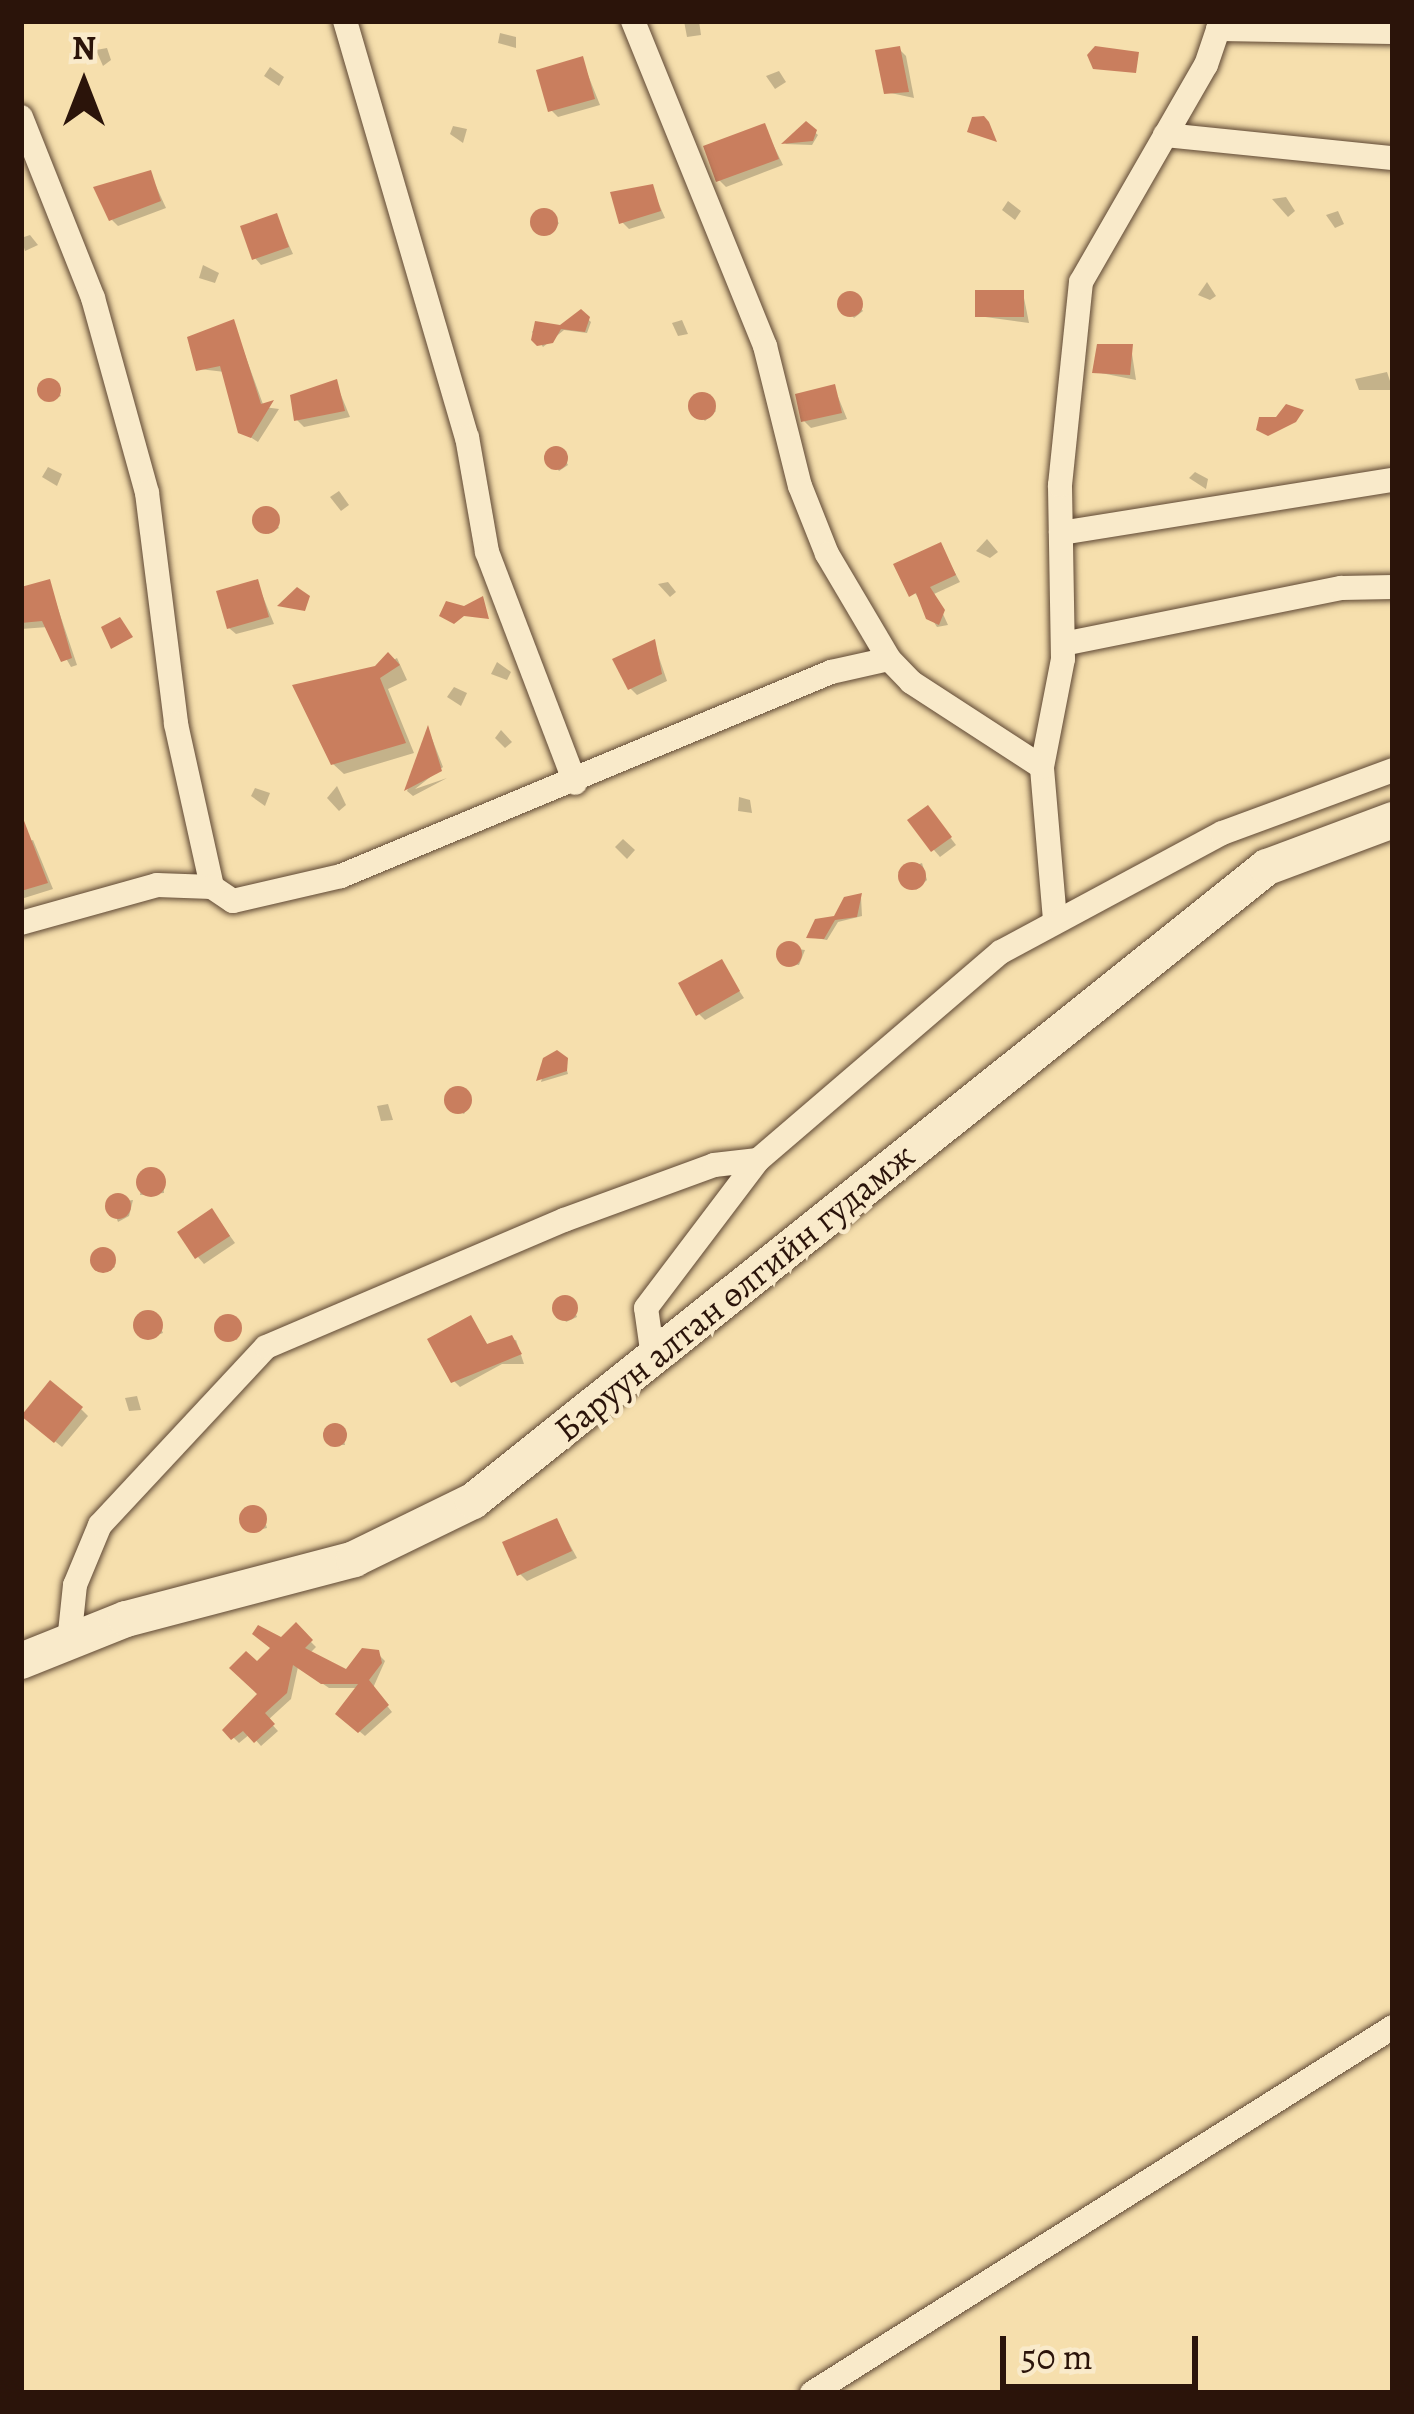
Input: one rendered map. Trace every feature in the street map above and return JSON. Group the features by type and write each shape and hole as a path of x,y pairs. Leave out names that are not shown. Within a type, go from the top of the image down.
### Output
{"main road":[{"name":"Баруун алтан өлгийн гудамж","path":"21,1660 374,1550 472,1501 1267,867 1393,820"}],"street":[{"path":"345,21 466,437 487,552 575,783"},
{"path":"633,21 765,346 800,485 827,554 890,659 911,682 1042,767"},
{"path":"1055,920 1042,767 1063,644 1066,381 1081,282 1166,135 1219,25 1393,32"},
{"path":"21,117 31,185 93,298 147,493 176,724 212,887"},
{"path":"1166,135 1393,158"},
{"path":"1061,533 1393,480"},
{"path":"1063,644 1341,588 1393,587"},
{"path":"21,923 157,885 212,887 233,901 340,876 575,783 831,672 890,659"},
{"path":"653,1357 646,1308 758,1160 1001,952 1222,833 1393,770"},
{"path":"69,1642 75,1585 100,1525 266,1347 542,1228 714,1165 758,1160"},
{"path":"812,2393 1393,2027"}],"building":[{"path":"900,46 909,92 884,94 875,50"},
{"path":"1095,46 1139,52 1136,73 1093,69 1087,55"},
{"path":"583,56 595,99 548,112 536,70"},
{"path":"984,116 997,142 967,132 972,117"},
{"path":"806,121 817,130 813,141 781,144"},
{"path":"765,123 779,159 716,182 703,146"},
{"path":"151,170 161,201 109,221 93,187"},
{"path":"653,184 661,211 619,224 610,192"},
{"path":"544,208 554,212 558,222 554,232 544,236 534,232 530,222 534,212"},
{"path":"277,213 289,247 252,260 240,226"},
{"path":"975,290 1024,290 1024,317 975,317"},
{"path":"850,291 863,304 850,317 837,304"},
{"path":"581,309 590,317 585,332 561,329 553,343 537,346 531,340 535,321 560,325"},
{"path":"234,319 261,404 274,400 251,438 238,433 220,366 196,371 187,337"},
{"path":"1097,344 1133,344 1130,375 1092,373"},
{"path":"49,378 58,381 58,399 49,402 40,399 37,390 40,381"},
{"path":"337,379 345,411 294,421 290,395"},
{"path":"835,384 842,413 801,422 795,394"},
{"path":"702,392 712,396 716,406 712,416 702,420 692,416 688,406 692,396"},
{"path":"1286,404 1304,410 1296,422 1268,436 1256,430 1259,417 1276,417"},
{"path":"556,446 565,449 565,467 556,470 547,467 544,458 547,449"},
{"path":"266,506 276,510 280,520 276,530 266,534 256,530 252,520 256,510"},
{"path":"941,542 956,575 930,587 945,610 939,625 926,619 916,593 909,597 893,564"},
{"path":"50,579 72,658 61,662 42,621 21,623 21,587"},
{"path":"258,579 269,617 227,629 216,591"},
{"path":"297,587 310,596 305,611 277,606"},
{"path":"483,596 489,619 464,616 454,624 439,616 446,601 464,606"},
{"path":"120,617 133,637 111,649 101,627"},
{"path":"655,639 662,674 628,690 612,659"},
{"path":"388,652 400,665 380,678 406,743 331,765 292,685 375,666"},
{"path":"428,725 442,771 404,791"},
{"path":"928,805 952,837 931,852 907,820"},
{"path":"21,813 48,883 21,891"},
{"path":"912,862 922,866 926,876 922,886 912,890 902,886 898,876 902,866"},
{"path":"862,893 857,917 835,920 824,939 806,938 815,919 834,916 844,897"},
{"path":"789,941 802,954 789,967 776,954"},
{"path":"722,959 740,991 696,1016 678,983"},
{"path":"557,1050 568,1058 567,1071 536,1081 543,1058"},
{"path":"458,1086 468,1090 472,1100 468,1110 458,1114 448,1110 444,1100 448,1090"},
{"path":"151,1167 162,1171 166,1182 162,1193 151,1197 140,1193 136,1182 140,1171"},
{"path":"118,1193 131,1206 118,1219 105,1206"},
{"path":"212,1208 230,1236 195,1259 177,1232"},
{"path":"103,1247 116,1260 103,1273 90,1260"},
{"path":"565,1295 575,1298 575,1318 565,1321 555,1318 552,1308 555,1298"},
{"path":"148,1310 159,1314 163,1325 159,1336 148,1340 137,1336 133,1325 137,1314"},
{"path":"228,1314 238,1318 242,1328 238,1338 228,1342 218,1338 214,1328 218,1318"},
{"path":"471,1315 487,1344 512,1335 522,1354 451,1383 427,1339"},
{"path":"50,1380 83,1407 54,1443 21,1416"},
{"path":"335,1423 344,1426 344,1444 335,1447 326,1444 323,1435 326,1426"},
{"path":"253,1505 263,1509 267,1519 263,1529 253,1533 243,1529 239,1519 243,1509"},
{"path":"557,1518 572,1551 517,1576 502,1542"},
{"path":"296,1622 313,1640 305,1648 346,1669 362,1648 379,1650 382,1663 369,1680 389,1705 358,1733 335,1714 358,1684 321,1684 293,1665 287,1693 265,1713 275,1724 254,1743 243,1731 231,1740 222,1730 257,1694 229,1668 246,1651 257,1661 270,1648 252,1634 258,1625 281,1637"}]}
